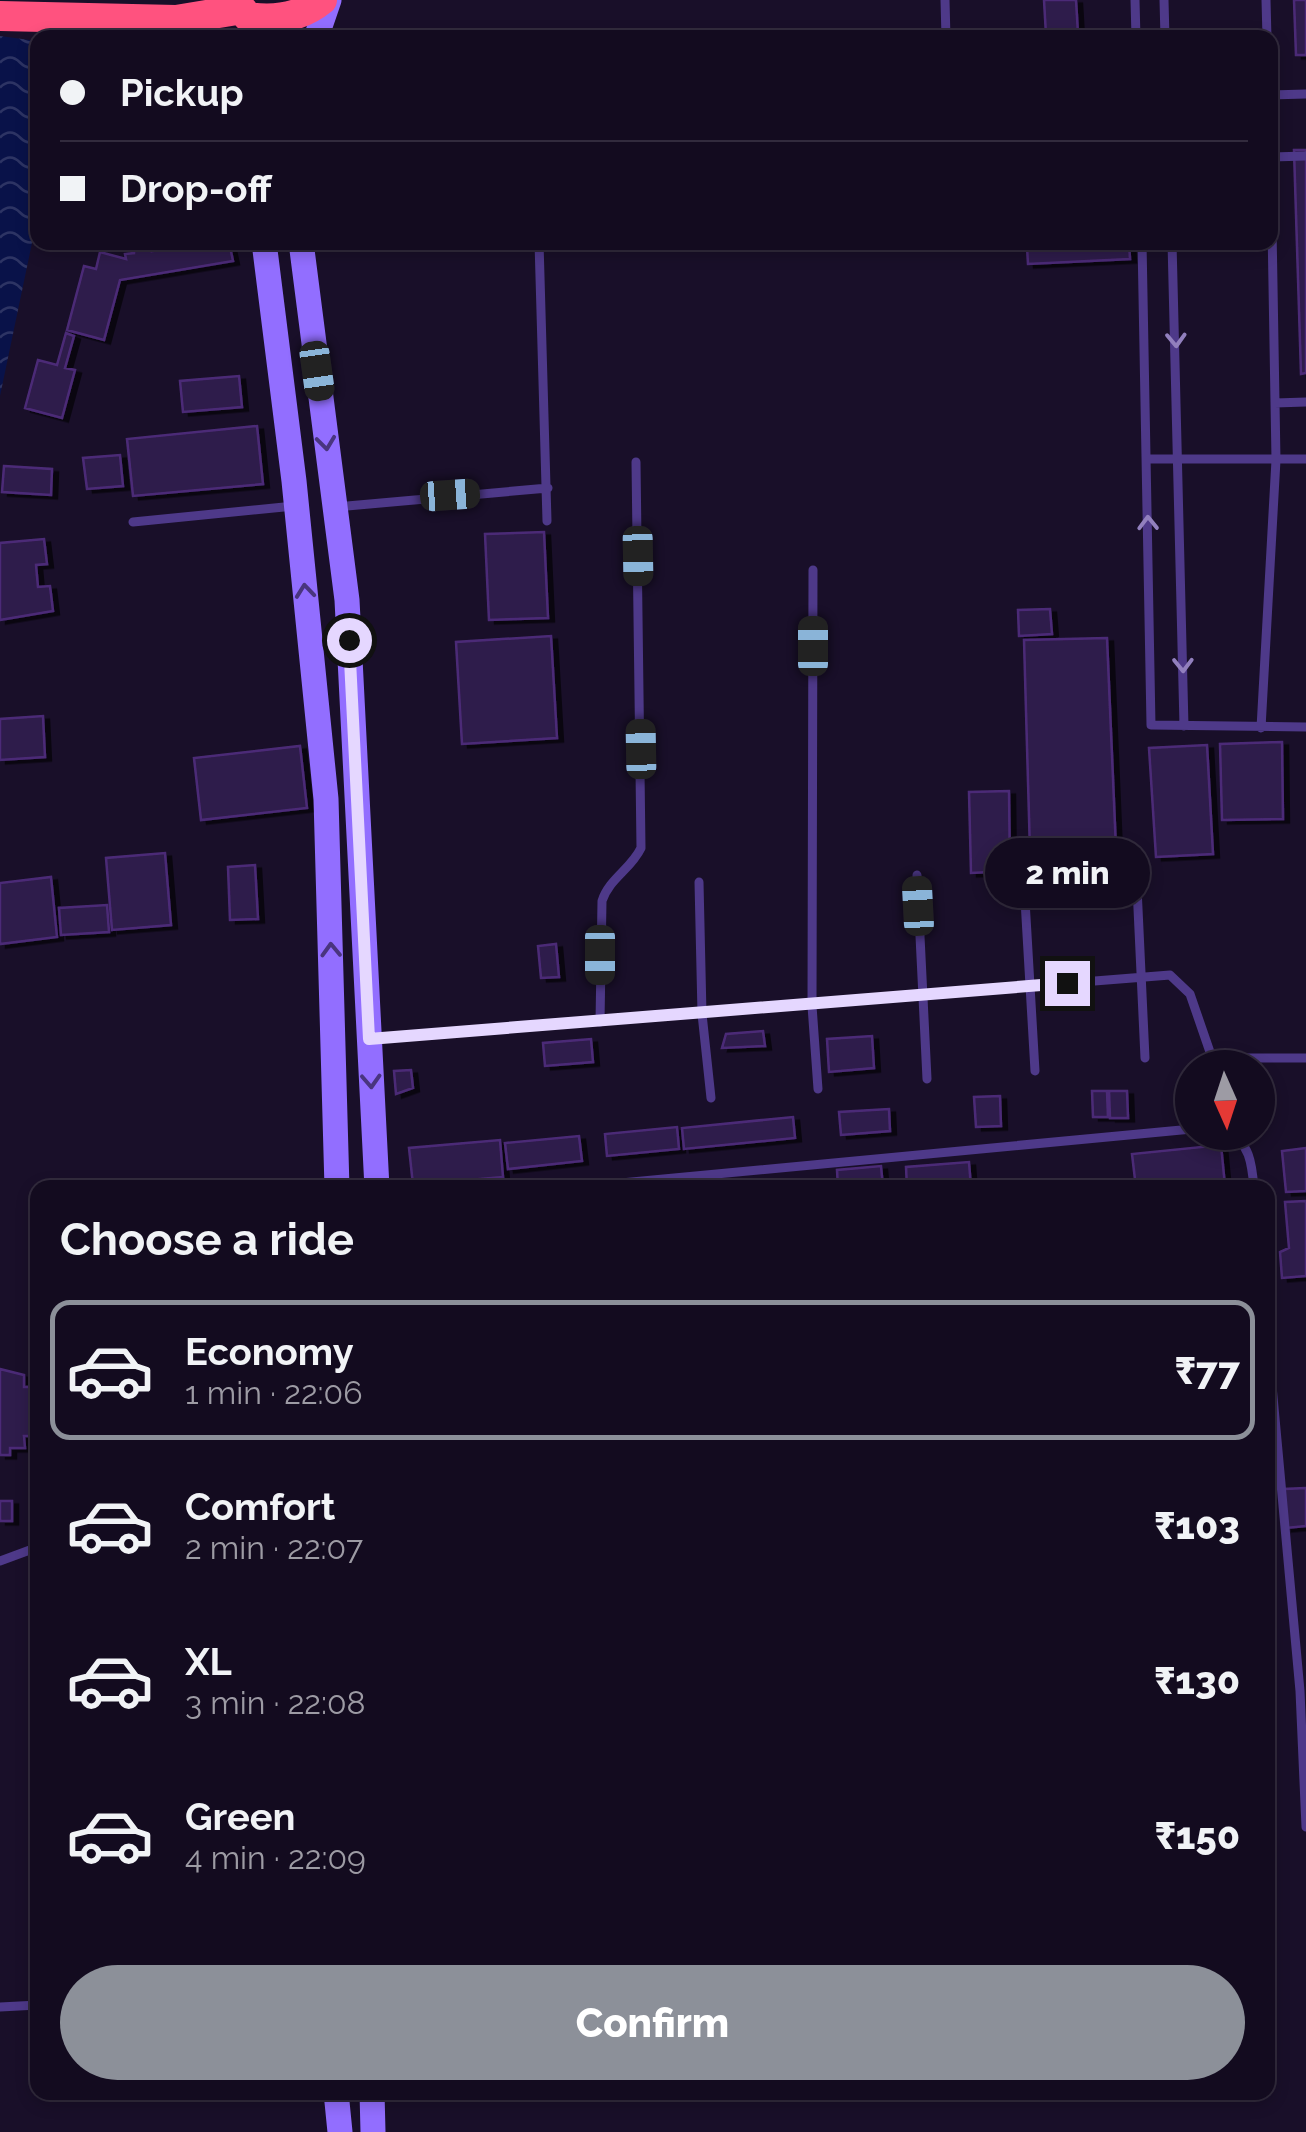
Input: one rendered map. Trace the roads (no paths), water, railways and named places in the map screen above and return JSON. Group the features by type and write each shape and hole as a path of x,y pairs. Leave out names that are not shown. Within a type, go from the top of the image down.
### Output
{"highway":[{"path":"0,16 103,18 151,28 176,20 286,18 326,0"}],"main road":[{"path":"318,30 326,0"},
{"path":"265,250 326,799 337,1180"},
{"path":"302,250 347,600 377,1180"},
{"path":"337,2100 340,2132"},
{"path":"372,2100 374,2132"}],"lane":[{"path":"945,0 946,30"},
{"path":"1135,0 1136,30"},
{"path":"1164,0 1165,30"},
{"path":"1266,0 1267,30"},
{"path":"1278,95 1306,94"},
{"path":"1278,158 1306,156"},
{"path":"539,250 547,522"},
{"path":"1142,250 1151,725 1306,727"},
{"path":"1172,250 1184,726"},
{"path":"1262,728 1276,460 1273,250"},
{"path":"1275,403 1306,402"},
{"path":"1148,459 1306,459"},
{"path":"600,1022 602,901 606,887 635,860 642,837 636,462"},
{"path":"335,507 548,488"},
{"path":"133,522 296,506"},
{"path":"813,570 812,1006 818,1088"},
{"path":"1023,866 1035,1071"},
{"path":"1136,866 1145,1058"},
{"path":"917,875 927,1080"},
{"path":"699,882 702,1014 711,1098"},
{"path":"369,1039 1170,975 1184,984 1210,1052 1218,1058 1306,1058"},
{"path":"653,1180 1175,1131"},
{"path":"1247,1150 1253,1180"},
{"path":"1275,1482 1300,1691 1306,1827"},
{"path":"0,1561 30,1549"},
{"path":"0,2007 30,2005"}],"water":[{"path":"0,36 30,40 31,250 0,396"}]}
